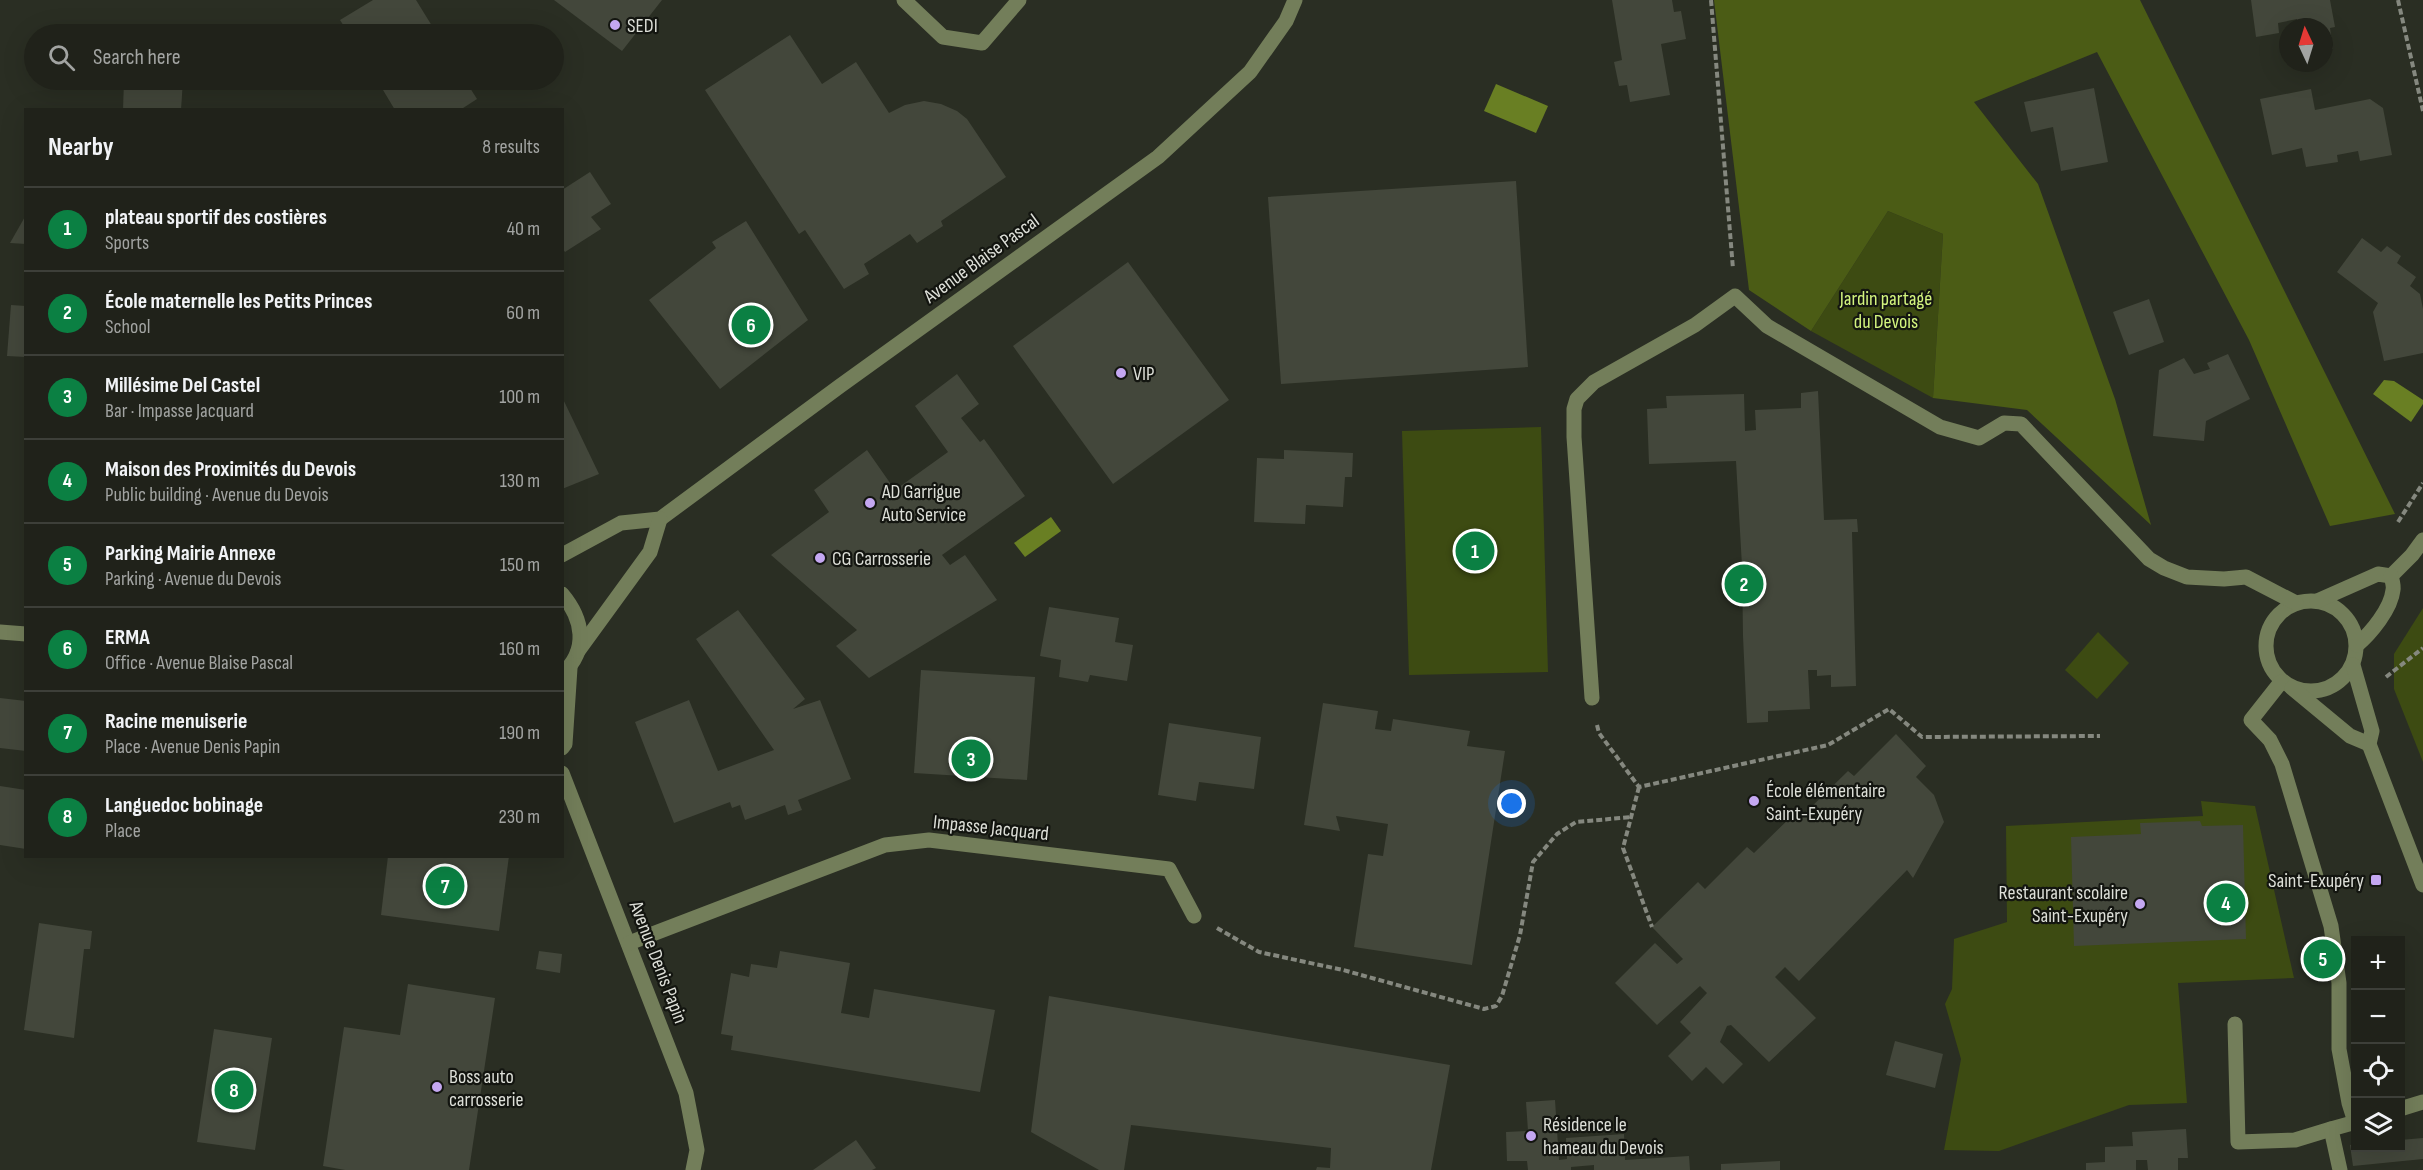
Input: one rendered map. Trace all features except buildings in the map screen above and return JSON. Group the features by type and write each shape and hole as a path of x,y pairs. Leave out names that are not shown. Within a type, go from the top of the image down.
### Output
{"street":[{"path":"904,0 943,37 982,43 1019,0"},
{"name":"Avenue Blaise Pascal","path":"660,519 1158,157 1250,72 1286,21 1294,0"},
{"path":"1592,698 1574,437 1574,409 1577,399 1594,382 1695,325 1735,296 1767,326 1940,427 1979,438 2004,423 2021,424 2149,559 2164,568 2187,578 2246,577 2296,603"},
{"path":"564,554 621,523 660,519 650,552 566,671 564,745"},
{"path":"2391,576 2423,540"},
{"path":"2368,744 2350,736 2287,685 2270,666 2265,650 2267,633 2274,619 2286,608 2296,603 2317,601 2378,574 2391,576"},
{"path":"2357,645 2367,636 2388,605 2393,590 2391,576"},
{"path":"564,596 574,608 581,628 578,651"},
{"path":"2287,685 2316,692 2327,689 2347,675 2353,665 2357,645 2354,630 2346,616 2333,605 2317,601"},
{"path":"0,632 24,634"},
{"path":"2353,665 2372,731 2368,744 2423,885"},
{"path":"2287,685 2251,720 2270,740 2282,764 2331,926 2339,983 2339,1049 2351,1109"},
{"name":"Avenue Denis Papin","path":"564,778 686,1093 697,1150 693,1170"},
{"name":"Impasse Jacquard","path":"629,943 885,845 929,840 1169,869 1194,916"},
{"path":"2235,1024 2238,1142 2295,1140 2351,1123"},
{"path":"2405,1107 2423,1102"},
{"path":"2331,1129 2340,1170"}],"path":[{"path":"1711,0 1735,296"},
{"path":"2398,0 2423,111"},
{"path":"2398,522 2423,483"},
{"path":"2379,683 2423,648"},
{"path":"1592,698 1599,733 1639,787 1623,848 1652,927"},
{"path":"1639,787 1828,745 1889,709 1922,737 2100,736"},
{"path":"1194,916 1259,952 1343,970 1485,1009 1496,1006 1502,996 1520,935 1533,862 1557,834 1576,822 1632,817"}],"green space":[{"name":"Jardin partagé du Devois","path":"1888,211 1943,234 1933,398 1811,331"},
{"path":"1541,427 1548,672 1409,675 1402,431"},
{"path":"2423,608 2423,762 2394,689 2394,654"},
{"path":"2098,632 2129,663 2097,699 2065,670"},
{"path":"2201,801 2255,806 2294,978 2178,983 2187,1103 2129,1105 1999,1151 1944,1150 1961,1059 1945,1004 1952,989 1954,939 2007,922 2006,826 2203,816"}],"shaded area":[{"path":"1714,0 2140,0 2395,514 2330,526 2249,340 2097,52 1974,102 2038,184 2115,399 2151,525 2027,410 1933,398 1943,234 1888,211 1811,331 1749,290"},
{"path":"1496,84 1548,106 1536,133 1484,111"},
{"path":"2384,380 2394,381 2423,400 2423,404 2411,422 2373,394"},
{"path":"1051,517 1061,531 1025,557 1014,543"}],"place":[{"name":"SEDI","path":"615,25"},
{"name":"ERMA","path":"751,325"},
{"name":"VIP","path":"1121,373"},
{"name":"AD Garrigue Auto Service","path":"870,503"},
{"name":"plateau sportif des costières","path":"1475,551"},
{"name":"CG Carrosserie","path":"820,558"},
{"name":"École maternelle les Petits Princes","path":"1744,584"},
{"name":"Millésime Del Castel","path":"971,759"},
{"name":"École élémentaire Saint-Exupéry","path":"1754,801"},
{"name":"Saint-Exupéry","path":"2376,880"},
{"name":"Racine menuiserie","path":"445,886"},
{"name":"Maison des Proximités du Devois","path":"2226,903"},
{"name":"Restaurant scolaire Saint-Exupéry","path":"2140,904"},
{"name":"Parking Mairie Annexe","path":"2323,959"},
{"name":"Boss auto carrosserie","path":"437,1087"},
{"name":"Languedoc bobinage","path":"234,1090"},
{"name":"Résidence le hameau du Devois","path":"1531,1136"}]}
